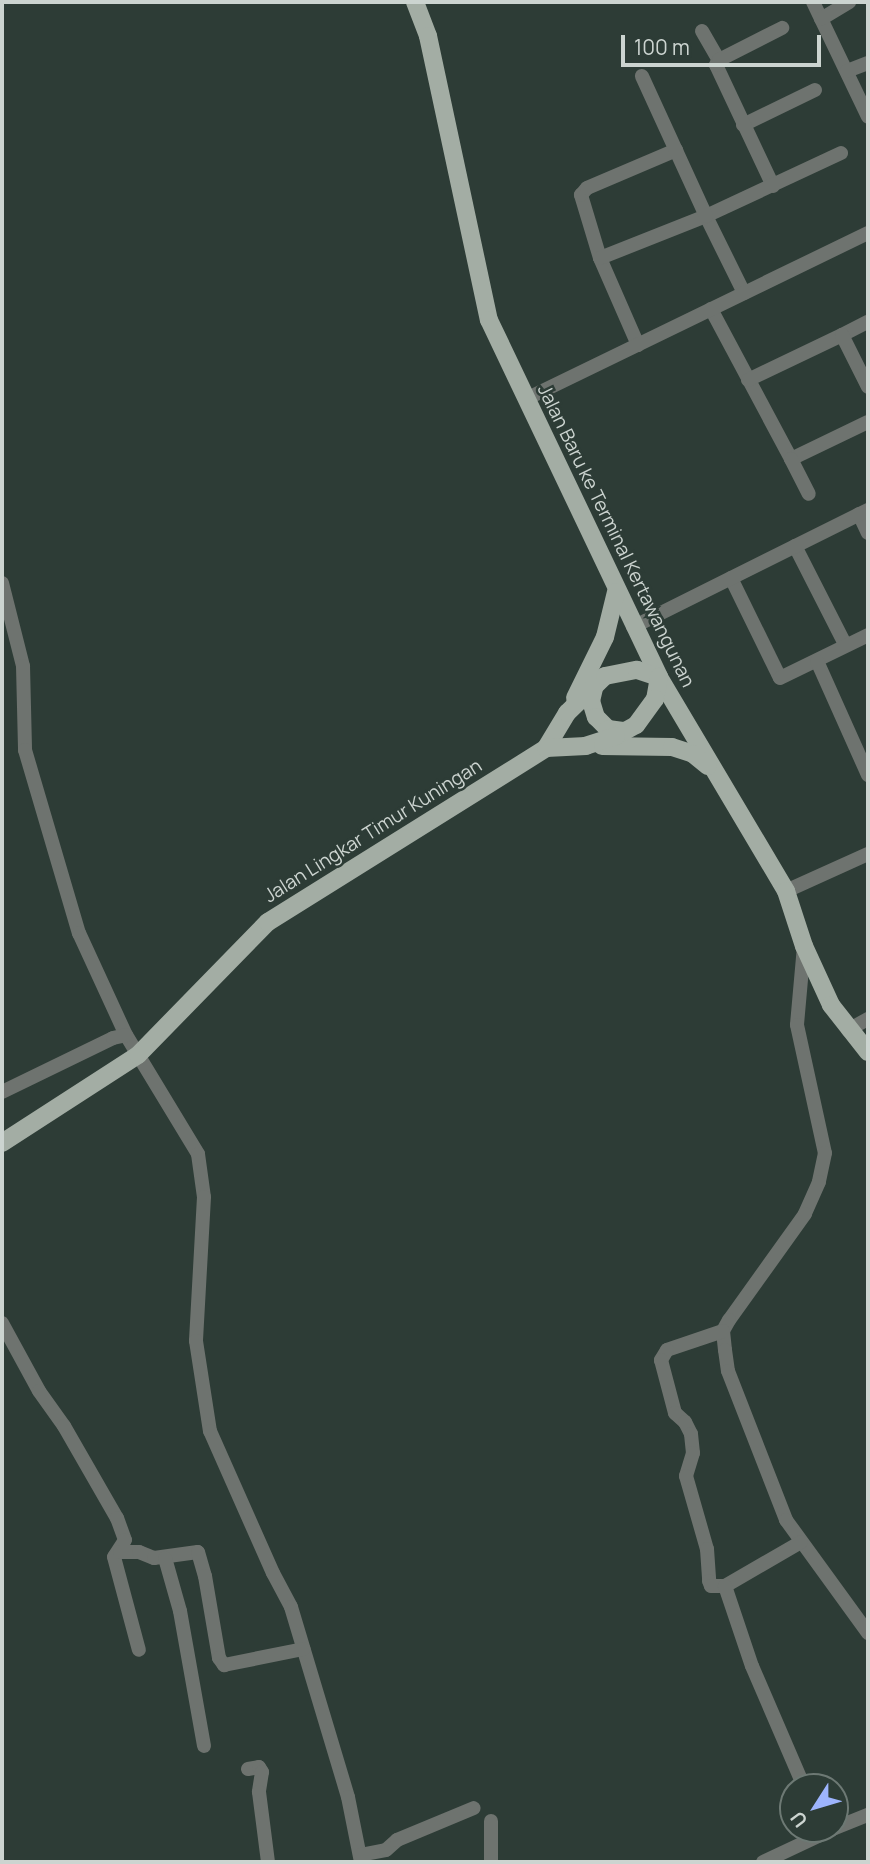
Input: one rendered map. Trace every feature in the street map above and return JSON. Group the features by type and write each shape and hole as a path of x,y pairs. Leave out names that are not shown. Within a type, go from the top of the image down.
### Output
{"main road":[{"name":"Jalan Baru ke Terminal Kertawangunan","path":"415,2 428,36 486,311 659,677 786,891 804,946 831,1005 848,1030 868,1052"},
{"path":"567,713 606,637 617,592"},
{"name":"Jalan Lingkar Timur Kuningan","path":"2,1143 138,1055 268,922 546,748 567,713 595,684 620,670 637,670 659,677 655,699 647,714 625,731 586,746 546,748"},
{"path":"595,684 591,701 596,717 608,729 625,731"},
{"path":"586,746 672,747 693,754 713,771"}],"street":[{"path":"813,2 868,117"},
{"path":"821,19 849,2"},
{"path":"773,186 716,65 719,60 782,28"},
{"path":"702,31 719,60"},
{"path":"847,71 868,63"},
{"path":"642,76 744,293"},
{"path":"743,125 815,90"},
{"path":"638,345 600,258 581,195 587,188 676,150"},
{"path":"600,258 706,216 841,153"},
{"path":"526,399 868,233"},
{"path":"711,309 809,494"},
{"path":"748,380 868,323"},
{"path":"842,335 868,387"},
{"path":"791,459 868,422"},
{"path":"634,627 864,512 868,533"},
{"path":"795,546 845,645"},
{"path":"731,578 780,678 868,636"},
{"path":"2,583 23,666 24,750 79,933 127,1035 198,1154 204,1197 197,1341 210,1431 291,1607 348,1797 361,1858 386,1850 397,1840 474,1808"},
{"path":"817,661 868,775"},
{"path":"786,891 868,854"},
{"path":"801,1542 725,1586 711,1586 707,1549 686,1476 693,1453 691,1434 685,1422 675,1413 660,1360 667,1350 723,1331 805,1214 819,1182 825,1153 797,1025 804,946"},
{"path":"848,1030 868,1020"},
{"path":"2,1092 113,1038 127,1035"},
{"path":"2,1324 38,1391 77,1447 117,1518 125,1540 120,1552 114,1557 139,1650"},
{"path":"723,1331 728,1371 786,1520 868,1633"},
{"path":"120,1552 165,1558 198,1552 205,1576 219,1658 224,1665 303,1649"},
{"path":"165,1558 180,1611 204,1746"},
{"path":"725,1586 752,1666 798,1773"},
{"path":"248,1769 259,1767 262,1772 259,1792 268,1862"},
{"path":"849,1822 868,1815"},
{"path":"491,1821 491,1862"},
{"path":"764,1862 802,1843"}]}
